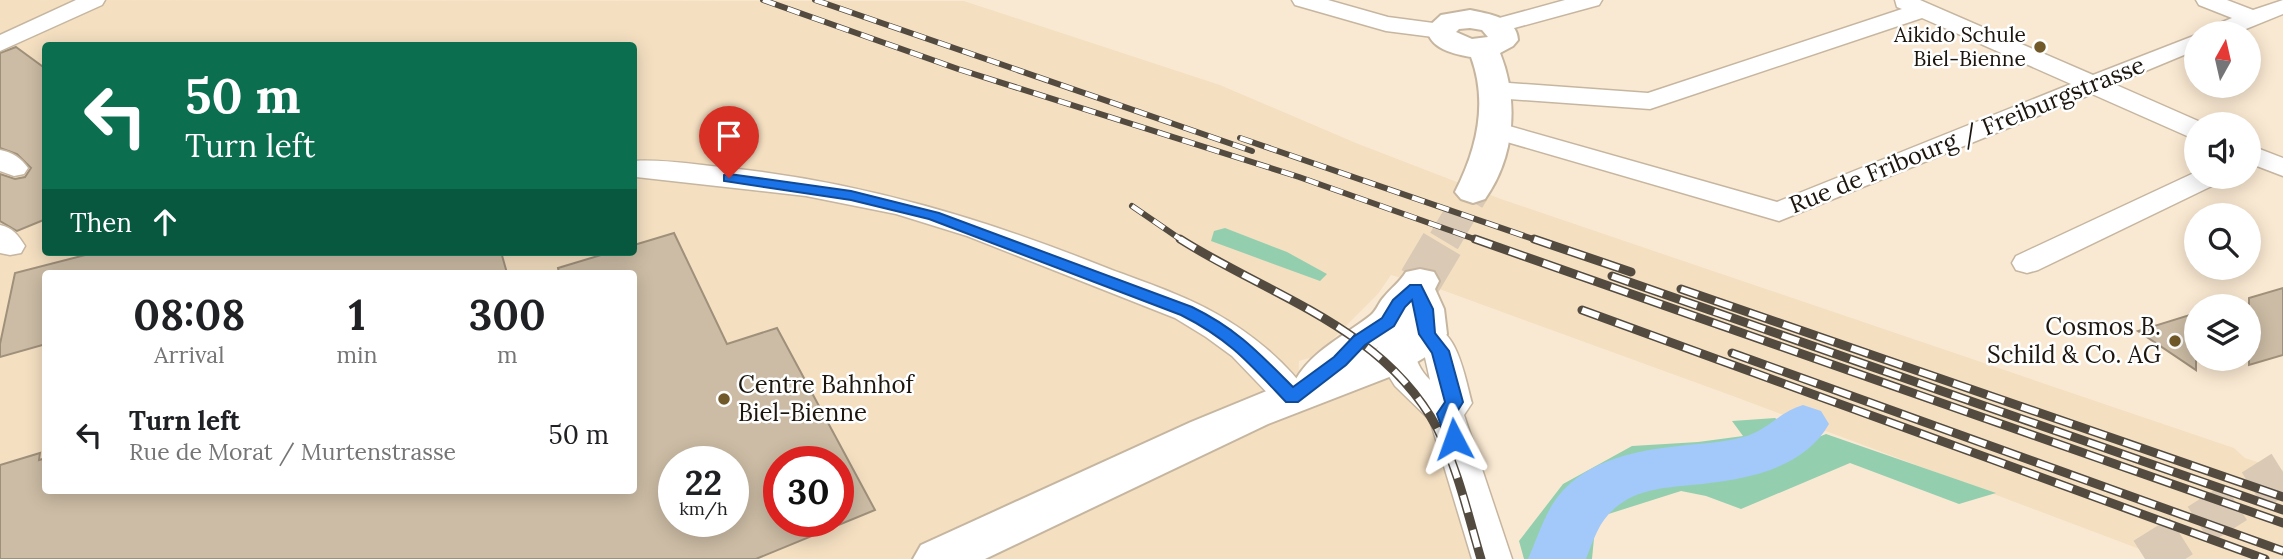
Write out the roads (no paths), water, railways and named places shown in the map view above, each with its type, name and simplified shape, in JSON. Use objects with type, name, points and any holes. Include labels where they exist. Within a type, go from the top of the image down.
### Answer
[{"type":"main road","points":[[1441,31],[1445,38],[1455,44],[1483,23],[1494,90],[1495,130],[1485,169],[1473,191]]},
{"type":"main road","points":[[938,559],[1295,396],[1387,364],[1424,309],[1418,285]]},
{"type":"street","points":[[0,44],[94,0]]},
{"type":"street","points":[[1303,0],[1386,24],[1441,31]]},
{"type":"street","points":[[1483,23],[1591,0]]},
{"type":"street","points":[[2207,0],[2253,18]]},
{"type":"street","points":[[1494,90],[1650,101],[1911,5],[2184,125]]},
{"type":"street","points":[[2246,21],[2283,6]]},
{"type":"street","name":"Rue de Fribourg / Freiburgstrasse","points":[[1495,130],[1779,212],[2184,46]]},
{"type":"street","points":[[2261,160],[2283,168]]},
{"type":"street","points":[[637,170],[710,175],[824,191],[894,205],[963,226],[1186,311],[1219,327],[1241,344],[1295,396]]},
{"type":"street","points":[[2027,263],[2184,188]]},
{"type":"street","points":[[1404,338],[1407,378],[1446,414],[1492,559]]},
{"type":"waterway","points":[[1557,559],[1573,519],[1594,493],[1620,478],[1649,470],[1746,457],[1779,445],[1803,424]]},
{"type":"tunnel","points":[[1444,241],[1473,192]]},
{"type":"tunnel","points":[[1420,281],[1445,239]]},
{"type":"tunnel","points":[[2145,559],[2283,472]]},
{"type":"railway","points":[[763,0],[958,69],[1299,177],[1480,241]]},
{"type":"railway","points":[[815,0],[1252,151]]},
{"type":"railway","points":[[1240,138],[1539,241]]},
{"type":"railway","points":[[1132,206],[1181,239]]},
{"type":"railway","points":[[1181,239],[1322,317],[1387,364],[1414,394],[1437,428],[1457,476],[1481,559]]},
{"type":"railway","points":[[1475,239],[2283,523]]},
{"type":"railway","points":[[1534,239],[1631,272]]},
{"type":"railway","points":[[1612,276],[2283,510]]},
{"type":"railway","points":[[1681,289],[2283,497]]},
{"type":"railway","points":[[1582,310],[2265,559]]},
{"type":"railway","points":[[1732,353],[2283,551]]},
{"type":"place","name":"Aikido Schule Biel-Bienne","points":[[2040,47]]},
{"type":"place","name":"Cosmos B. Schild & Co. AG","points":[[2175,341]]},
{"type":"place","name":"Centre Bahnhof Biel-Bienne","points":[[724,399]]}]
